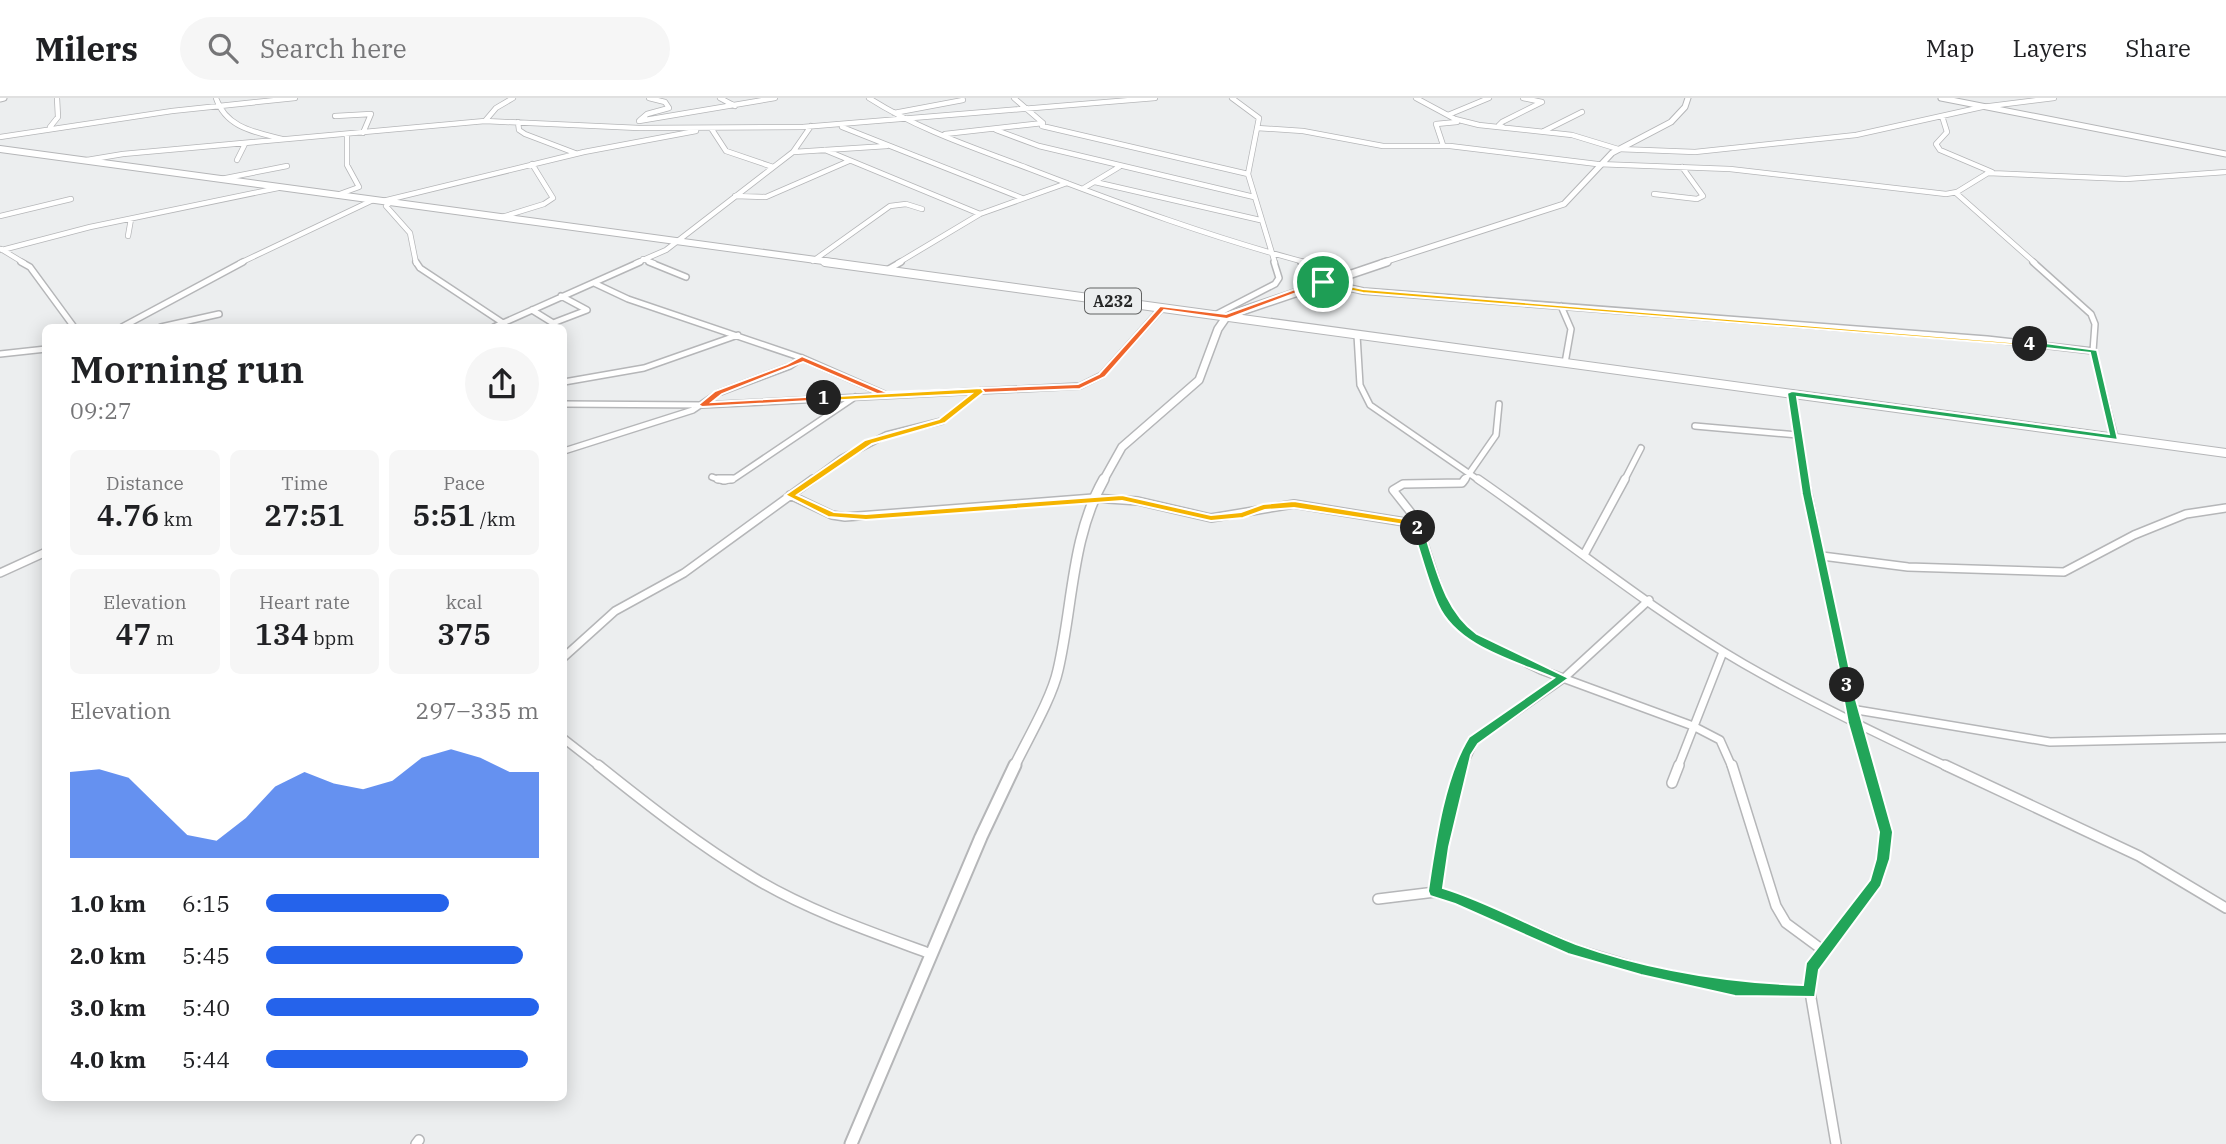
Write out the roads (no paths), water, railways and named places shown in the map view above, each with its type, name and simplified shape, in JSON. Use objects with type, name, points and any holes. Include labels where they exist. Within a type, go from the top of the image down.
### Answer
[{"type":"main road","name":"A232","points":[[0,149],[2226,453]]},
{"type":"street","points":[[49,128],[60,116],[57,98]]},
{"type":"street","points":[[216,98],[217,106],[236,126],[286,141]]},
{"type":"street","points":[[0,137],[49,128],[295,98]]},
{"type":"street","points":[[485,121],[496,108],[513,98]]},
{"type":"street","points":[[639,128],[639,121],[647,114],[669,108],[665,102],[649,98]]},
{"type":"street","points":[[720,98],[735,107]]},
{"type":"street","points":[[639,121],[735,107],[775,98]]},
{"type":"street","points":[[869,98],[905,121],[1067,183],[1211,236],[1347,274]]},
{"type":"street","points":[[1014,98],[1043,123],[1042,126],[1055,131],[1248,174]]},
{"type":"street","points":[[86,160],[485,121],[639,128],[811,126],[905,121],[1155,98]]},
{"type":"street","points":[[1215,315],[1222,308],[1276,285],[1279,278],[1273,254],[1266,243],[1248,174],[1259,118],[1231,98]]},
{"type":"street","points":[[1416,98],[1464,122]]},
{"type":"street","points":[[1448,115],[1489,98]]},
{"type":"street","points":[[1504,128],[1499,125],[1502,122],[1542,102],[1523,98]]},
{"type":"street","points":[[851,1144],[931,954],[1058,673],[1079,547],[1093,498],[1122,447],[1199,380],[1218,329],[1227,316],[1564,204],[1587,180],[1597,164],[1618,149],[1677,117],[1683,112],[1688,98]]},
{"type":"street","points":[[1941,98],[2226,154]]},
{"type":"street","points":[[1992,98],[1996,104]]},
{"type":"street","points":[[1443,145],[1436,124],[1464,122],[1584,138],[1618,149],[1718,150],[1856,135],[1996,104],[2054,98]]},
{"type":"street","points":[[894,113],[963,100]]},
{"type":"street","points":[[1544,131],[1582,112]]},
{"type":"street","points":[[335,116],[371,114],[363,133]]},
{"type":"street","points":[[1942,116],[1947,132],[1936,144],[1940,150],[1995,174]]},
{"type":"street","points":[[518,122],[519,130],[525,134],[577,154]]},
{"type":"street","points":[[941,135],[1043,123]]},
{"type":"street","points":[[838,125],[1022,198]]},
{"type":"street","points":[[391,202],[386,206],[410,233],[416,263],[420,268],[503,323],[594,283],[678,241],[793,152],[811,126]]},
{"type":"street","points":[[382,201],[577,154],[714,128]]},
{"type":"street","points":[[714,128],[716,140],[726,150],[773,167]]},
{"type":"street","points":[[1257,128],[1303,131],[1383,146],[1443,145],[1597,164],[1730,169],[1956,193],[2091,314],[2095,324],[2094,351],[2115,438]]},
{"type":"street","points":[[996,130],[1039,146],[1119,167],[1254,197]]},
{"type":"street","points":[[337,195],[359,187],[347,165],[347,136]]},
{"type":"street","points":[[237,160],[245,144]]},
{"type":"street","points":[[793,152],[890,146]]},
{"type":"street","points":[[825,150],[980,214]]},
{"type":"street","points":[[734,197],[766,197],[849,161]]},
{"type":"street","points":[[502,217],[544,204],[553,198],[532,164]]},
{"type":"street","points":[[221,179],[287,166]]},
{"type":"street","points":[[1084,188],[1119,167]]},
{"type":"street","points":[[1654,194],[1697,198],[1703,196],[1682,167]]},
{"type":"street","points":[[1956,193],[1975,177],[1995,174],[2126,179],[2192,172],[2226,172]]},
{"type":"street","points":[[1095,182],[1260,220]]},
{"type":"street","points":[[887,270],[980,214],[1067,183]]},
{"type":"street","points":[[1,249],[279,187]]},
{"type":"street","points":[[0,216],[71,199]]},
{"type":"street","points":[[128,324],[271,247],[373,200]]},
{"type":"street","points":[[813,261],[890,206],[906,204],[922,209]]},
{"type":"street","points":[[128,236],[131,219]]},
{"type":"street","points":[[1,249],[30,267],[72,324]]},
{"type":"street","points":[[643,260],[686,277]]},
{"type":"street","points":[[1323,282],[1363,291],[1987,339],[2094,351]]},
{"type":"street","points":[[594,283],[628,299],[802,358],[884,394]]},
{"type":"street","points":[[532,310],[553,323],[587,310],[561,296]]},
{"type":"street","points":[[1561,306],[1571,329],[1565,363]]},
{"type":"street","points":[[567,404],[702,405],[884,394],[1080,387],[1092,383],[1162,307]]},
{"type":"street","points":[[174,324],[219,314]]},
{"type":"street","points":[[567,381],[583,376],[616,374],[646,368],[738,335]]},
{"type":"street","points":[[1357,335],[1360,385],[1370,405],[1723,652],[1854,723],[2105,839],[2226,908]]},
{"type":"street","points":[[0,354],[42,349]]},
{"type":"street","points":[[567,450],[702,405],[718,393],[790,366],[802,358]]},
{"type":"street","points":[[567,654],[615,611],[634,598],[684,573],[868,442],[942,421],[981,391]]},
{"type":"street","points":[[1792,393],[1807,494],[1822,556],[1854,723],[1886,832],[1883,859],[1876,882],[1811,968],[1810,992],[1836,1144]]},
{"type":"street","points":[[712,477],[724,481],[734,478],[856,397]]},
{"type":"street","points":[[1499,404],[1496,435],[1462,483],[1403,484],[1395,486],[1393,490],[1417,524],[1444,606],[1460,627],[1473,637],[1563,678],[1693,726],[1720,740],[1728,753],[1776,905],[1786,923],[1824,951]]},
{"type":"street","points":[[1695,426],[1798,435]]},
{"type":"street","points":[[1584,553],[1641,448]]},
{"type":"street","points":[[790,495],[832,515],[845,517],[1093,498],[1138,501],[1211,518],[1243,515],[1263,507],[1294,505],[1417,524]]},
{"type":"street","points":[[1822,556],[1908,567],[2064,572],[2134,535],[2176,518],[2226,508]]},
{"type":"street","points":[[0,573],[42,554]]},
{"type":"street","points":[[1435,891],[1442,847],[1465,754],[1474,740],[1563,678],[1649,600]]},
{"type":"street","points":[[1672,783],[1723,652]]},
{"type":"street","points":[[1852,709],[2050,742],[2226,738]]},
{"type":"street","points":[[567,741],[681,831],[755,878],[837,920],[931,954]]},
{"type":"street","points":[[1377,899],[1435,891],[1574,949],[1641,969],[1735,989],[1810,992]]}]
